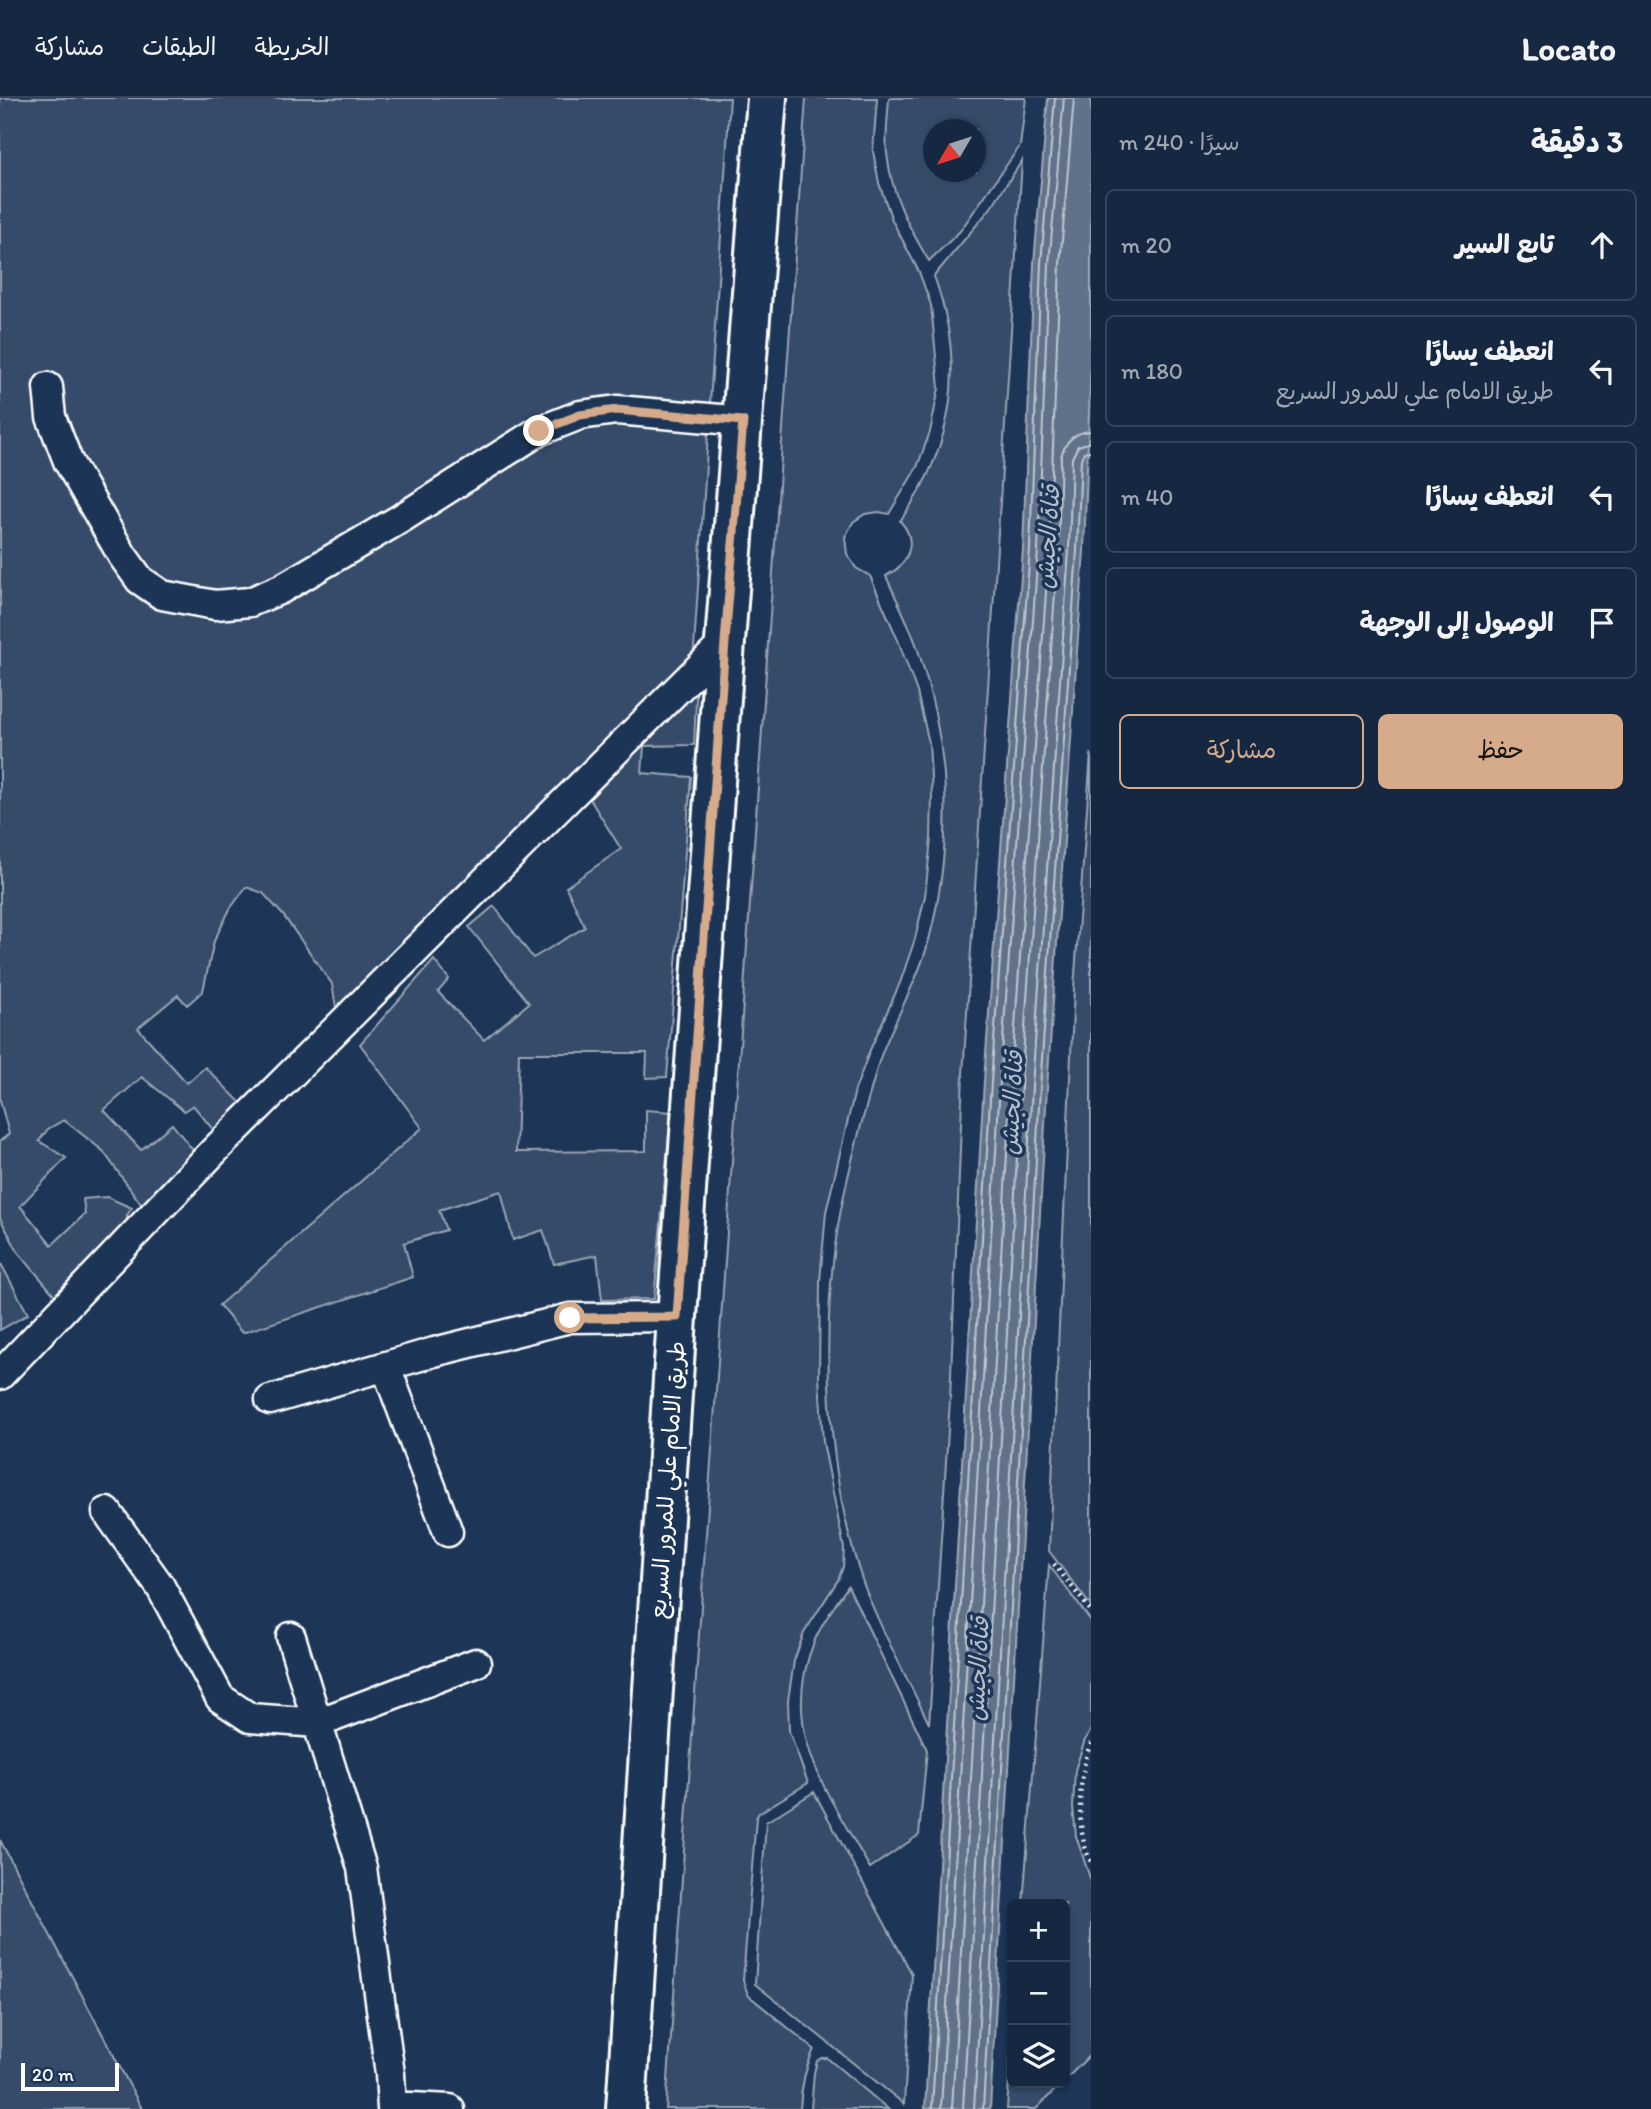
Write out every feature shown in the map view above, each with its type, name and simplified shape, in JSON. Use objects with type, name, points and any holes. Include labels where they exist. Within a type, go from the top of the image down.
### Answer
[{"type":"main road","name":"طريق الامام علي للمرور السريع","points":[[626,2109],[677,1317],[767,98]]},
{"type":"street","points":[[48,387],[51,417],[68,461],[122,555],[140,580],[162,595],[215,605],[250,602],[281,589],[400,519],[539,431],[580,415],[617,410],[743,421]]},
{"type":"street","points":[[0,1375],[215,1149],[725,642]]},
{"type":"street","points":[[270,1401],[434,1352],[570,1318],[677,1317]]},
{"type":"street","points":[[386,1367],[448,1532]]},
{"type":"street","points":[[107,1512],[160,1586],[220,1698],[250,1718],[317,1723],[476,1663]]},
{"type":"street","points":[[291,1637],[362,1868],[390,2074],[392,2107],[450,2109]]},
{"type":"path","points":[[1054,1564],[1091,1611]]},
{"type":"path","points":[[1091,1743],[1083,1760],[1081,1794],[1081,1824],[1091,1862]]},
{"type":"shaded area","points":[[0,98],[730,98],[693,663],[433,912],[349,1008],[336,1007],[332,984],[283,915],[263,893],[246,887],[230,909],[214,941],[203,991],[187,1005],[178,995],[138,1028],[187,1083],[205,1067],[241,1103],[215,1132],[193,1105],[184,1111],[142,1077],[104,1110],[141,1150],[172,1124],[192,1149],[207,1156],[146,1211],[103,1151],[64,1120],[48,1129],[39,1141],[66,1158],[20,1206],[52,1245],[85,1214],[83,1199],[107,1197],[132,1208],[127,1215],[127,1236],[57,1298],[18,1252],[0,1218],[0,1141],[9,1134],[0,1100]]},
{"type":"shaded area","points":[[806,98],[877,98],[873,151],[879,183],[892,220],[919,272],[931,305],[939,388],[930,432],[917,467],[889,514],[865,514],[853,522],[845,537],[847,554],[856,568],[870,576],[917,692],[929,743],[931,839],[925,896],[915,939],[900,983],[855,1090],[826,1212],[820,1281],[819,1377],[823,1442],[844,1548],[843,1567],[838,1580],[804,1633],[794,1661],[788,1700],[789,1731],[808,1783],[759,1813],[756,1818],[743,1980],[748,1995],[814,2049],[804,2078],[800,2109],[666,2109]]},
{"type":"shaded area","points":[[889,98],[1026,98],[1020,146],[960,231],[929,261],[897,197],[889,169],[886,133]]},
{"type":"shaded area","points":[[1022,161],[963,1074],[950,1400],[929,1724],[872,1605],[852,1545],[834,1450],[828,1351],[830,1302],[841,1209],[858,1136],[882,1053],[926,951],[943,864],[945,794],[937,724],[916,643],[886,576],[900,566],[908,552],[909,536],[900,521],[919,492],[933,463],[950,403],[950,341],[934,276],[990,209]]},
{"type":"shaded area","points":[[697,677],[694,745],[644,746],[642,773],[691,777],[667,1077],[646,1078],[647,1053],[519,1053],[516,1152],[646,1151],[646,1110],[671,1112],[654,1299],[602,1300],[597,1255],[554,1264],[543,1230],[513,1240],[501,1191],[439,1210],[446,1230],[404,1243],[413,1277],[242,1333],[219,1305],[422,1128],[360,1044],[434,960],[449,979],[438,992],[484,1040],[529,1003],[469,927],[494,906],[533,958],[585,927],[566,887],[621,849],[586,793]]},
{"type":"shaded area","points":[[1091,753],[1091,1606],[1049,1551],[1074,988]]},
{"type":"shaded area","points":[[0,1262],[28,1314],[0,1330]]},
{"type":"shaded area","points":[[1049,1565],[1091,1621],[1091,1730],[1075,1770],[1073,1807],[1076,1836],[1091,1881],[1091,2054],[1070,2075],[1070,1899],[1023,1899]]},
{"type":"shaded area","points":[[848,1586],[927,1750],[919,1835],[870,1868],[824,1787],[805,1733],[802,1704],[804,1674],[814,1642]]},
{"type":"shaded area","points":[[814,1792],[912,1974],[904,2104],[755,1984],[766,1822]]},
{"type":"shaded area","points":[[0,1840],[142,2109],[0,2109]]},
{"type":"shaded area","points":[[827,2058],[888,2109],[811,2109],[814,2073],[817,2061]]},
{"type":"shaded area","points":[[1008,2088],[1057,2088],[1036,2109],[1007,2109]]},
{"type":"water","name":"قناة الجيش","points":[[1048,98],[1091,98],[1091,359],[1084,550],[1047,1088],[990,2109],[925,2109],[984,1081],[1023,549],[1034,263]]},
{"type":"route","points":[[539,431],[580,415],[617,410],[743,421],[677,1317],[570,1318]]}]
